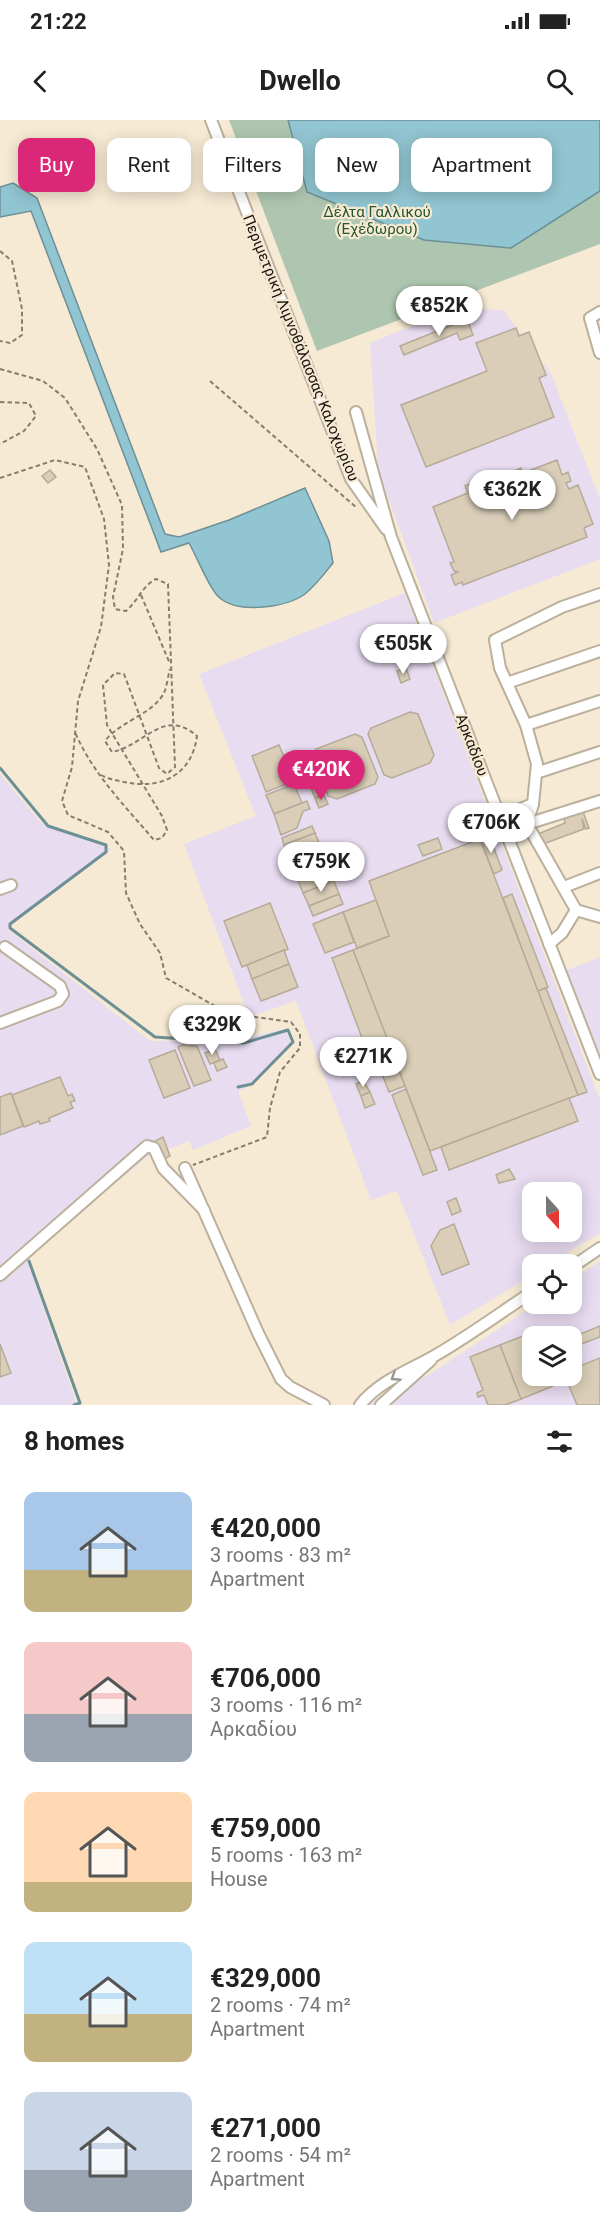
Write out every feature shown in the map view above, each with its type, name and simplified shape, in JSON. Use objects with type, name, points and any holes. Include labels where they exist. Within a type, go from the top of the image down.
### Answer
[{"type":"street","name":"Περιμετρική Λιμνοθάλασσας Καλοχωρίου","points":[[211,120],[351,478],[391,537]]},
{"type":"street","points":[[600,312],[590,318],[600,353]]},
{"type":"street","name":"Αρκαδίου","points":[[356,412],[391,537],[600,1074]]},
{"type":"street","points":[[600,594],[562,607],[495,640],[500,668],[526,725],[537,764],[533,804],[527,824],[576,910],[600,917]]},
{"type":"street","points":[[507,683],[600,651]]},
{"type":"street","points":[[526,725],[600,701]]},
{"type":"street","points":[[536,773],[600,752]]},
{"type":"street","points":[[527,824],[600,801]]},
{"type":"street","points":[[500,817],[533,804]]},
{"type":"street","points":[[564,887],[600,873]]},
{"type":"street","points":[[0,889],[11,885]]},
{"type":"street","points":[[549,944],[562,933],[576,910]]},
{"type":"street","points":[[0,1023],[58,1001],[63,994],[60,986],[5,947]]},
{"type":"street","points":[[0,1275],[147,1146],[154,1148],[164,1168],[204,1210]]},
{"type":"street","points":[[185,1168],[281,1379],[308,1400],[324,1405]]},
{"type":"street","points":[[582,1260],[600,1248]]},
{"type":"street","points":[[358,1405],[368,1395],[407,1369],[435,1356],[522,1299]]},
{"type":"street","points":[[381,1405],[415,1377],[435,1356]]},
{"type":"path","points":[[0,251],[12,261],[22,309],[22,335],[10,343],[0,341]]},
{"type":"path","points":[[0,369],[43,381],[65,398],[97,448],[122,505],[123,549],[113,597],[115,609],[126,611],[141,595],[146,584],[156,579],[168,584],[175,767],[167,774],[159,768],[124,674],[115,673],[103,685],[107,725],[144,786],[167,830],[162,838],[154,840],[97,771],[83,751],[75,732]]},
{"type":"path","points":[[210,381],[364,513]]},
{"type":"path","points":[[0,402],[29,403],[36,416],[24,430],[0,444]]},
{"type":"path","points":[[0,478],[55,460],[85,466],[104,519],[109,565],[101,627],[78,701],[72,768],[62,801],[68,815],[108,832],[124,851],[126,893],[140,924],[160,952],[166,978],[227,1013],[291,1022],[300,1034],[300,1047],[280,1072],[270,1108],[267,1137],[185,1168]]},
{"type":"path","points":[[97,771],[105,777],[144,786],[174,776],[195,753],[197,736],[185,725],[172,723],[122,750],[112,752],[105,741],[111,732],[164,694],[171,665],[141,595]]},
{"type":"shaded area","points":[[454,309],[503,310],[551,374],[600,499],[600,559],[434,623],[388,497],[379,480],[370,343]]},
{"type":"shaded area","points":[[405,593],[600,1100],[600,1233],[565,1254],[522,1254],[522,1281],[450,1325],[397,1191],[371,1200],[296,1001],[249,1017],[184,844],[256,816],[199,674]]},
{"type":"shaded area","points":[[0,774],[41,823],[111,849],[7,929],[150,1041],[238,1040],[285,1029],[292,1045],[246,1088],[238,1091],[251,1126],[193,1150],[189,1141],[147,1157],[26,1257],[77,1405],[0,1405]]},
{"type":"shaded area","points":[[600,957],[600,1058],[567,970]]},
{"type":"shaded area","points":[[600,1261],[600,1405],[361,1405],[427,1376],[522,1313],[582,1314],[582,1273]]},
{"type":"green space","name":"Δέλτα Γαλλικού (Εχέδωρου)","points":[[229,120],[600,120],[600,244],[317,351],[256,192],[303,192],[303,138],[236,138]]},
{"type":"water","points":[[288,120],[600,120],[600,191],[511,248],[424,240],[307,192],[303,177],[303,138],[293,138]]},
{"type":"water","points":[[13,183],[18,186],[18,192],[27,192],[37,198],[165,534],[179,537],[229,520],[305,488],[329,541],[333,563],[305,594],[297,599],[263,607],[229,604],[212,589],[189,543],[161,552],[31,211],[0,217],[0,187]]},
{"type":"building","points":[[467,319],[473,335],[460,340],[457,333],[404,355],[400,346]]},
{"type":"building","points":[[516,328],[519,336],[529,332],[546,375],[539,378],[554,417],[426,467],[401,405],[487,371],[476,343]]},
{"type":"building","points":[[557,460],[562,475],[568,472],[571,481],[566,483],[569,489],[578,485],[593,524],[584,528],[587,537],[463,585],[462,582],[455,585],[451,575],[458,572],[454,571],[450,563],[454,562],[433,507],[468,493],[465,486],[485,478],[488,486],[512,477],[511,472],[521,468],[523,473]]},
{"type":"building","points":[[50,470],[56,477],[48,483],[42,476]]},
{"type":"building","points":[[406,668],[410,679],[401,683],[397,671]]},
{"type":"building","points":[[410,712],[418,714],[434,755],[430,763],[392,778],[384,775],[368,734],[371,728]]},
{"type":"building","points":[[355,734],[362,737],[378,777],[375,784],[337,799],[328,796],[313,757],[316,749]]},
{"type":"building","points":[[279,745],[294,781],[266,792],[252,756]]},
{"type":"building","points":[[310,760],[324,795],[315,798],[302,764]]},
{"type":"building","points":[[294,784],[302,803],[274,814],[266,795]]},
{"type":"building","points":[[324,795],[328,804],[319,808],[315,798]]},
{"type":"building","points":[[307,801],[310,809],[303,811],[297,828],[281,835],[274,814]]},
{"type":"building","points":[[582,809],[589,828],[586,829],[582,819],[584,829],[543,844],[538,834],[565,823],[564,819]]},
{"type":"building","points":[[312,826],[315,833],[284,845],[282,838]]},
{"type":"building","points":[[315,833],[320,845],[289,857],[284,845]]},
{"type":"building","points":[[489,835],[502,870],[494,874],[480,839]]},
{"type":"building","points":[[438,838],[442,849],[423,856],[418,845]]},
{"type":"building","points":[[480,839],[578,1095],[430,1151],[353,950],[389,936],[369,881]]},
{"type":"building","points":[[320,845],[334,881],[303,893],[289,857]]},
{"type":"building","points":[[334,881],[339,894],[309,906],[303,893]]},
{"type":"building","points":[[339,894],[343,904],[313,916],[309,906]]},
{"type":"building","points":[[512,894],[548,987],[538,991],[503,898]]},
{"type":"building","points":[[376,900],[389,936],[357,948],[343,912]]},
{"type":"building","points":[[270,903],[288,949],[242,967],[224,921]]},
{"type":"building","points":[[343,912],[354,942],[325,953],[313,924]]},
{"type":"building","points":[[284,950],[289,964],[252,979],[247,965]]},
{"type":"building","points":[[353,950],[393,1054],[371,1062],[332,958]]},
{"type":"building","points":[[289,964],[298,987],[261,1001],[252,979]]},
{"type":"building","points":[[546,988],[587,1092],[578,1095],[538,991]]},
{"type":"building","points":[[197,1046],[211,1080],[194,1086],[178,1047]]},
{"type":"building","points":[[215,1049],[220,1060],[210,1064],[205,1053]]},
{"type":"building","points":[[175,1050],[190,1088],[164,1098],[149,1060]]},
{"type":"building","points":[[338,1050],[344,1053],[347,1059],[344,1065],[338,1068],[332,1065],[329,1059],[332,1053]]},
{"type":"building","points":[[394,1058],[405,1086],[389,1092],[378,1064]]},
{"type":"building","points":[[223,1059],[227,1067],[217,1071],[214,1063]]},
{"type":"building","points":[[60,1077],[68,1096],[72,1094],[75,1101],[70,1102],[73,1108],[49,1118],[50,1121],[40,1124],[39,1121],[24,1127],[12,1095]]},
{"type":"building","points":[[363,1081],[370,1092],[361,1096],[356,1084]]},
{"type":"building","points":[[406,1089],[437,1170],[423,1175],[392,1095]]},
{"type":"building","points":[[370,1092],[375,1104],[365,1108],[361,1096]]},
{"type":"building","points":[[11,1093],[23,1126],[0,1135],[0,1097]]},
{"type":"building","points":[[569,1098],[578,1121],[449,1170],[441,1147]]},
{"type":"building","points":[[163,1137],[170,1156],[164,1159],[155,1141]]},
{"type":"building","points":[[509,1169],[515,1179],[499,1183],[496,1175]]},
{"type":"building","points":[[456,1198],[461,1211],[452,1215],[447,1202]]},
{"type":"building","points":[[454,1224],[469,1264],[442,1275],[431,1246],[440,1230]]},
{"type":"building","points":[[600,1326],[600,1337],[582,1344],[582,1333]]},
{"type":"building","points":[[522,1336],[522,1386],[553,1386],[521,1399],[500,1345]]},
{"type":"building","points":[[0,1344],[11,1373],[0,1377]]},
{"type":"building","points":[[500,1345],[521,1399],[505,1405],[488,1405],[484,1395],[478,1397],[477,1393],[483,1390],[470,1357]]},
{"type":"building","points":[[600,1358],[600,1405],[577,1405],[569,1386],[582,1386],[582,1365]]},
{"type":"waterway","points":[[0,768],[48,826],[106,845],[106,852],[10,924],[10,928],[155,1037],[244,1043],[288,1030],[293,1042],[252,1084],[238,1087]]},
{"type":"waterway","points":[[29,1261],[80,1403],[74,1405]]}]
